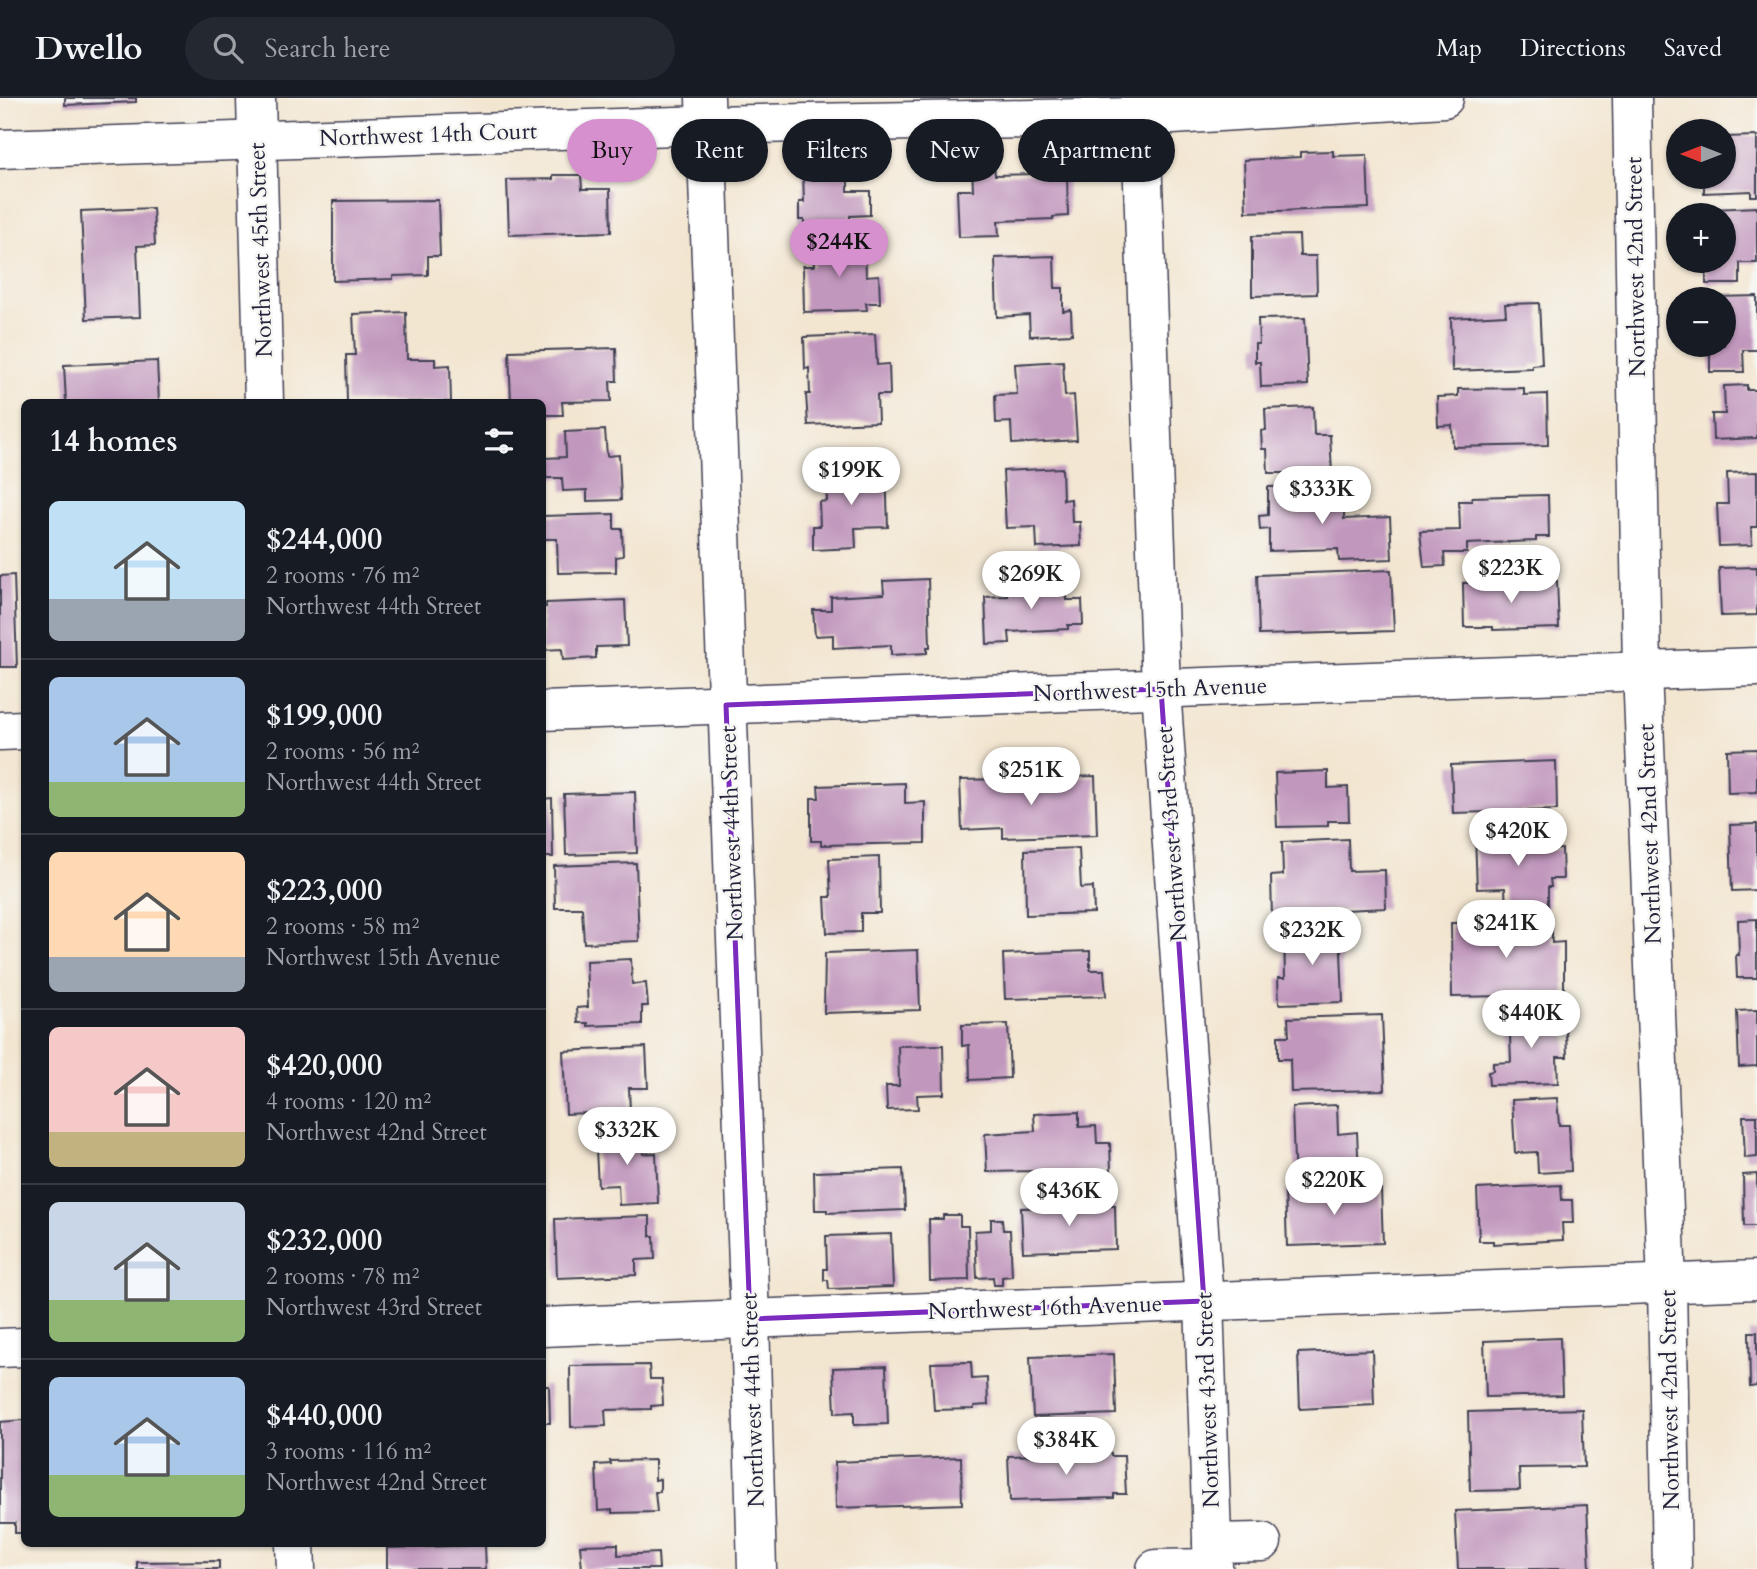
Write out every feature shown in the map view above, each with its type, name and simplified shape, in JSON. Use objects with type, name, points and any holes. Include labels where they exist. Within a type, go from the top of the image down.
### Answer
[{"type":"street","name":"Northwest 45th Street","points":[[256,98],[264,399]]},
{"type":"street","name":"Northwest 14th Court","points":[[0,149],[257,140],[705,111],[1140,108],[1444,98]]},
{"type":"street","name":"Northwest 42nd Street","points":[[1632,98],[1642,671],[1667,1284],[1672,1569]]},
{"type":"street","name":"Northwest 43rd Street","points":[[1140,108],[1161,689],[1204,1301],[1212,1560]]},
{"type":"street","name":"Northwest 44th Street","points":[[705,111],[757,1569]]},
{"type":"street","name":"Northwest 15th Avenue","points":[[546,711],[1757,667]]},
{"type":"street","points":[[0,730],[21,730]]},
{"type":"street","name":"Northwest 16th Avenue","points":[[546,1327],[1757,1280]]},
{"type":"street","points":[[0,1348],[21,1347]]},
{"type":"street","points":[[1156,1569],[1212,1560],[1262,1542]]},
{"type":"street","points":[[296,1547],[296,1569]]},
{"type":"highlighted area","points":[[1161,689],[1204,1301],[750,1319],[726,705]]},
{"type":"building","points":[[65,98],[136,98],[136,102],[65,105]]},
{"type":"building","points":[[1757,136],[1757,196],[1751,196],[1751,191],[1704,193],[1704,189],[1736,189],[1736,137]]},
{"type":"building","points":[[1333,151],[1333,156],[1367,155],[1369,208],[1246,212],[1244,160],[1300,157],[1300,152]]},
{"type":"building","points":[[1018,174],[1018,182],[1067,182],[1068,216],[998,221],[999,236],[959,237],[957,190],[973,190],[973,182],[1004,182],[1004,175]]},
{"type":"building","points":[[553,175],[567,175],[567,182],[582,182],[582,189],[610,189],[611,232],[509,235],[507,180],[553,179]]},
{"type":"building","points":[[803,182],[848,182],[848,191],[870,191],[870,215],[850,216],[850,225],[804,226],[804,220],[799,220],[799,202],[804,202]]},
{"type":"building","points":[[438,200],[440,256],[428,256],[428,275],[333,281],[333,201]]},
{"type":"building","points":[[1757,207],[1757,263],[1740,263],[1740,284],[1706,284],[1706,273],[1736,273],[1736,208]]},
{"type":"building","points":[[153,208],[155,245],[137,246],[140,317],[86,319],[81,211]]},
{"type":"building","points":[[1299,235],[1300,256],[1316,256],[1317,294],[1252,296],[1252,236]]},
{"type":"building","points":[[865,242],[866,276],[879,275],[880,303],[866,303],[867,310],[804,312],[803,266],[814,266],[813,244]]},
{"type":"building","points":[[1054,256],[1055,288],[1063,288],[1063,311],[1071,310],[1072,334],[1030,336],[1029,315],[997,317],[995,258]]},
{"type":"building","points":[[1757,296],[1757,350],[1743,350],[1744,372],[1710,372],[1710,357],[1736,357],[1736,297]]},
{"type":"building","points":[[1539,303],[1542,364],[1532,365],[1532,368],[1452,371],[1451,318],[1506,315],[1505,304]]},
{"type":"building","points":[[406,312],[407,359],[435,359],[435,366],[450,365],[451,399],[347,399],[346,355],[355,355],[353,314]]},
{"type":"building","points":[[1305,318],[1308,385],[1261,387],[1260,362],[1255,362],[1255,344],[1259,344],[1258,319]]},
{"type":"building","points":[[875,334],[877,365],[889,364],[890,395],[877,395],[878,422],[808,425],[806,394],[810,394],[809,368],[805,369],[804,337]]},
{"type":"building","points":[[616,348],[617,381],[610,381],[611,401],[562,402],[563,415],[546,415],[546,399],[511,399],[509,351]]},
{"type":"building","points":[[157,361],[159,399],[66,399],[64,365]]},
{"type":"building","points":[[1063,361],[1065,396],[1074,395],[1077,440],[1012,444],[1011,422],[996,423],[995,395],[1017,394],[1015,364]]},
{"type":"building","points":[[1747,385],[1747,390],[1757,390],[1757,438],[1713,440],[1712,414],[1725,414],[1724,386]]},
{"type":"building","points":[[1524,388],[1524,395],[1547,394],[1548,445],[1453,447],[1452,425],[1438,426],[1437,397],[1458,396],[1458,389]]},
{"type":"building","points":[[1313,407],[1314,435],[1330,435],[1332,473],[1268,473],[1267,449],[1262,449],[1261,431],[1266,430],[1265,409]]},
{"type":"building","points":[[605,430],[607,456],[619,455],[621,500],[587,501],[587,490],[563,491],[562,478],[546,478],[546,458],[566,457],[565,432]]},
{"type":"building","points":[[886,468],[888,527],[855,528],[856,548],[813,550],[813,526],[820,526],[819,502],[827,501],[826,471]]},
{"type":"building","points":[[1062,468],[1063,500],[1071,499],[1072,522],[1080,522],[1081,546],[1037,548],[1036,527],[1006,528],[1003,471]]},
{"type":"building","points":[[1757,472],[1757,527],[1751,527],[1752,545],[1719,546],[1717,504],[1728,504],[1727,473]]},
{"type":"building","points":[[1328,486],[1328,508],[1344,508],[1344,519],[1390,517],[1392,559],[1339,561],[1338,549],[1269,551],[1269,529],[1260,530],[1259,516],[1268,515],[1268,487]]},
{"type":"building","points":[[1548,495],[1549,537],[1536,537],[1536,541],[1467,544],[1467,553],[1444,553],[1445,566],[1424,567],[1420,531],[1460,530],[1459,501],[1472,501],[1472,497]]},
{"type":"building","points":[[614,514],[614,529],[622,529],[623,556],[616,557],[616,572],[558,573],[557,539],[546,539],[546,516]]},
{"type":"building","points":[[1757,567],[1757,615],[1721,616],[1719,568]]},
{"type":"building","points":[[1391,570],[1394,631],[1259,635],[1257,575]]},
{"type":"building","points":[[14,575],[17,667],[0,667],[0,576]]},
{"type":"building","points":[[928,579],[930,647],[927,647],[927,653],[891,655],[891,645],[833,648],[833,635],[815,636],[813,610],[831,610],[831,597],[884,594],[883,581]]},
{"type":"building","points":[[1557,581],[1559,628],[1493,630],[1493,627],[1464,627],[1463,583]]},
{"type":"building","points":[[1067,582],[1067,600],[1082,600],[1083,625],[1068,625],[1068,629],[1009,632],[1010,643],[987,644],[985,597],[1007,596],[1007,585]]},
{"type":"building","points":[[625,600],[627,646],[596,647],[596,658],[563,660],[562,649],[546,650],[546,603]]},
{"type":"building","points":[[1757,749],[1757,792],[1728,793],[1727,750]]},
{"type":"building","points":[[1556,761],[1557,810],[1453,813],[1451,765]]},
{"type":"building","points":[[1328,771],[1328,788],[1348,787],[1349,821],[1328,821],[1328,826],[1277,827],[1275,773]]},
{"type":"building","points":[[1095,776],[1097,835],[1003,838],[1003,828],[962,830],[960,780],[1004,779],[1005,782],[1019,782],[1019,779]]},
{"type":"building","points":[[905,783],[905,803],[925,802],[925,843],[821,845],[821,841],[811,841],[811,798],[819,798],[818,786]]},
{"type":"building","points":[[635,792],[637,853],[566,855],[564,794]]},
{"type":"building","points":[[552,798],[553,857],[546,857],[546,799]]},
{"type":"building","points":[[1757,824],[1757,890],[1732,891],[1730,825]]},
{"type":"building","points":[[1548,833],[1549,850],[1562,849],[1563,879],[1550,879],[1548,908],[1506,910],[1505,888],[1477,889],[1475,836]]},
{"type":"building","points":[[1348,839],[1349,871],[1385,870],[1386,908],[1272,917],[1271,876],[1283,875],[1282,842]]},
{"type":"building","points":[[1079,848],[1081,888],[1093,887],[1094,913],[1026,915],[1025,850]]},
{"type":"building","points":[[879,857],[880,913],[861,913],[861,932],[827,933],[825,897],[831,897],[829,859]]},
{"type":"building","points":[[636,863],[639,941],[584,943],[582,908],[555,908],[554,866]]},
{"type":"building","points":[[1757,919],[1757,978],[1737,978],[1738,920]]},
{"type":"building","points":[[1552,922],[1552,943],[1564,942],[1564,995],[1452,997],[1451,923]]},
{"type":"building","points":[[1340,927],[1343,1002],[1279,1004],[1278,978],[1285,978],[1284,929]]},
{"type":"building","points":[[918,950],[920,1010],[824,1013],[825,953]]},
{"type":"building","points":[[1090,951],[1090,970],[1104,970],[1106,996],[1005,999],[1003,954]]},
{"type":"building","points":[[631,959],[632,984],[646,983],[648,1006],[642,1006],[642,1024],[588,1026],[588,1023],[578,1023],[577,1008],[588,1007],[586,961]]},
{"type":"building","points":[[1554,1009],[1555,1032],[1566,1031],[1567,1057],[1557,1057],[1558,1083],[1489,1085],[1488,1072],[1493,1071],[1493,1063],[1511,1062],[1509,1010]]},
{"type":"building","points":[[1757,1010],[1757,1066],[1739,1067],[1737,1011]]},
{"type":"building","points":[[1382,1015],[1385,1090],[1291,1092],[1290,1059],[1278,1059],[1278,1036],[1289,1036],[1288,1018]]},
{"type":"building","points":[[1008,1024],[1010,1078],[970,1080],[969,1045],[962,1046],[962,1025]]},
{"type":"building","points":[[943,1045],[944,1094],[917,1095],[918,1109],[887,1110],[886,1086],[899,1086],[898,1046]]},
{"type":"building","points":[[646,1047],[648,1088],[629,1088],[630,1111],[566,1114],[563,1051]]},
{"type":"building","points":[[1557,1098],[1559,1125],[1569,1125],[1571,1171],[1538,1173],[1537,1152],[1515,1153],[1512,1100]]},
{"type":"building","points":[[1337,1105],[1338,1134],[1357,1132],[1359,1176],[1298,1179],[1294,1161],[1292,1107]]},
{"type":"building","points":[[1079,1112],[1079,1127],[1096,1126],[1097,1143],[1110,1143],[1111,1171],[1036,1174],[1036,1171],[987,1172],[985,1134],[1035,1131],[1034,1114]]},
{"type":"building","points":[[1743,1116],[1757,1116],[1757,1157],[1745,1158]]},
{"type":"building","points":[[642,1130],[643,1154],[656,1153],[658,1203],[619,1205],[618,1185],[598,1186],[595,1132]]},
{"type":"building","points":[[903,1169],[905,1210],[827,1213],[827,1210],[815,1210],[814,1172]]},
{"type":"building","points":[[1757,1174],[1757,1226],[1744,1226],[1743,1175]]},
{"type":"building","points":[[1561,1185],[1562,1200],[1572,1200],[1573,1223],[1562,1223],[1563,1240],[1493,1244],[1493,1241],[1479,1241],[1477,1189]]},
{"type":"building","points":[[1381,1189],[1383,1243],[1287,1246],[1285,1191]]},
{"type":"building","points":[[1115,1205],[1116,1249],[1023,1252],[1021,1208]]},
{"type":"building","points":[[943,1215],[960,1215],[960,1226],[968,1226],[969,1280],[930,1281],[929,1219],[943,1219]]},
{"type":"building","points":[[650,1216],[650,1236],[654,1236],[655,1259],[636,1260],[636,1275],[557,1278],[555,1219]]},
{"type":"building","points":[[991,1219],[1002,1219],[1003,1230],[1010,1230],[1012,1276],[1002,1277],[1002,1285],[994,1285],[993,1277],[977,1278],[975,1231],[991,1230]]},
{"type":"building","points":[[891,1234],[893,1287],[829,1289],[828,1280],[824,1280],[824,1269],[827,1269],[826,1236]]},
{"type":"building","points":[[1749,1332],[1757,1332],[1757,1386],[1750,1387]]},
{"type":"building","points":[[1560,1338],[1562,1395],[1486,1397],[1484,1341]]},
{"type":"building","points":[[1372,1350],[1374,1405],[1300,1409],[1298,1353]]},
{"type":"building","points":[[1114,1354],[1116,1414],[1033,1417],[1030,1357]]},
{"type":"building","points":[[971,1362],[972,1379],[987,1378],[988,1405],[974,1406],[974,1409],[934,1410],[931,1363]]},
{"type":"building","points":[[649,1365],[650,1379],[662,1379],[663,1405],[651,1406],[651,1409],[605,1410],[606,1426],[571,1427],[570,1366]]},
{"type":"building","points":[[886,1366],[888,1424],[854,1425],[854,1412],[835,1413],[833,1368]]},
{"type":"building","points":[[546,1386],[549,1386],[550,1423],[546,1423]]},
{"type":"building","points":[[1582,1409],[1584,1467],[1519,1468],[1520,1490],[1470,1491],[1468,1412]]},
{"type":"building","points":[[21,1420],[21,1533],[15,1533],[15,1523],[0,1523],[0,1422]]},
{"type":"building","points":[[1111,1453],[1111,1456],[1124,1456],[1126,1494],[1114,1494],[1114,1498],[1010,1501],[1008,1456]]},
{"type":"building","points":[[961,1457],[962,1504],[836,1508],[835,1462]]},
{"type":"building","points":[[655,1460],[655,1480],[660,1479],[660,1492],[655,1492],[657,1512],[598,1511],[596,1465],[611,1464],[610,1461]]},
{"type":"building","points":[[1587,1505],[1590,1569],[1458,1569],[1455,1511]]},
{"type":"building","points":[[618,1544],[618,1555],[658,1553],[659,1569],[582,1569],[580,1545]]},
{"type":"building","points":[[485,1547],[486,1569],[387,1569],[387,1548]]},
{"type":"building","points":[[219,1561],[219,1569],[137,1569],[137,1562]]}]
